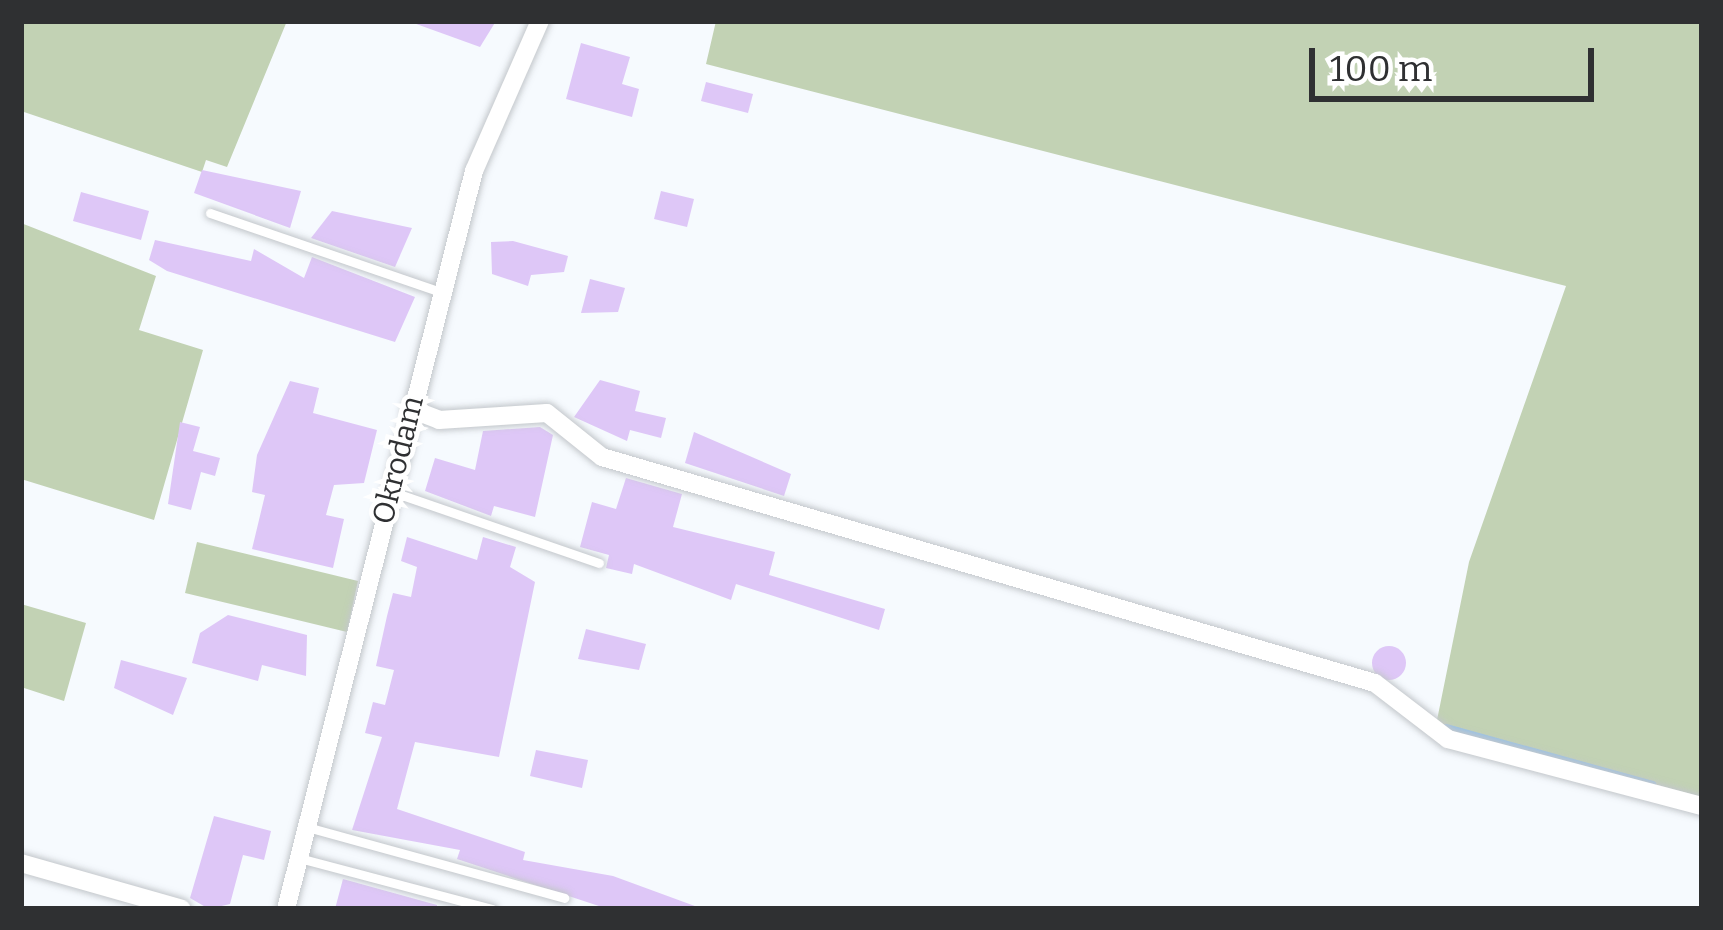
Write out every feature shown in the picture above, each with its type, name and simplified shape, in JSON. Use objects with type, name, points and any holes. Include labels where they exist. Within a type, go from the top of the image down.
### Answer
[{"type":"street","name":"Okrodam","points":[[286,909],[474,171],[540,21]]},
{"type":"street","points":[[411,409],[440,420],[548,412],[602,457],[1375,683],[1448,739],[1702,806]]},
{"type":"street","points":[[21,863],[182,909]]},
{"type":"lane","points":[[210,213],[441,292]]},
{"type":"lane","points":[[390,491],[599,563]]},
{"type":"lane","points":[[307,827],[565,898]]},
{"type":"lane","points":[[299,858],[492,909]]},
{"type":"green space","points":[[21,21],[287,21],[227,167],[206,160],[202,172],[21,111]]},
{"type":"green space","points":[[716,21],[1702,21],[1702,797],[1436,725],[1469,562],[1566,286],[706,64]]},
{"type":"green space","points":[[21,223],[156,276],[139,330],[203,350],[154,520],[21,479]]},
{"type":"green space","points":[[197,542],[358,581],[347,632],[185,593]]},
{"type":"green space","points":[[21,604],[86,623],[64,701],[21,687]]},
{"type":"building","points":[[408,21],[496,21],[480,47]]},
{"type":"building","points":[[581,43],[630,57],[622,84],[639,89],[632,117],[566,99]]},
{"type":"building","points":[[706,82],[753,94],[748,113],[701,101]]},
{"type":"building","points":[[202,170],[301,191],[290,228],[194,193]]},
{"type":"building","points":[[661,191],[694,199],[687,227],[654,219]]},
{"type":"building","points":[[81,192],[149,211],[141,240],[73,221]]},
{"type":"building","points":[[332,211],[412,228],[395,267],[311,238]]},
{"type":"building","points":[[155,240],[251,261],[254,249],[304,278],[312,257],[415,297],[395,342],[167,271],[149,260]]},
{"type":"building","points":[[513,241],[568,256],[564,272],[531,275],[528,286],[492,274],[491,242]]},
{"type":"building","points":[[590,279],[625,288],[618,312],[581,313]]},
{"type":"building","points":[[600,380],[640,391],[635,411],[666,418],[661,438],[630,430],[627,441],[574,417]]},
{"type":"building","points":[[290,381],[319,388],[313,413],[377,430],[364,483],[334,485],[326,515],[344,519],[333,568],[252,549],[265,495],[252,492],[257,455]]},
{"type":"building","points":[[180,422],[200,427],[193,451],[220,458],[215,476],[201,472],[191,510],[168,504]]},
{"type":"building","points":[[540,427],[553,435],[535,517],[494,506],[491,516],[425,491],[435,458],[475,470],[483,431]]},
{"type":"building","points":[[694,432],[791,474],[784,496],[685,463]]},
{"type":"building","points":[[626,478],[682,494],[673,527],[775,552],[769,575],[885,609],[879,630],[736,584],[731,600],[634,564],[632,574],[606,568],[609,555],[580,547],[592,502],[616,509]]},
{"type":"building","points":[[407,537],[477,560],[483,537],[516,547],[510,567],[535,582],[499,757],[415,742],[397,809],[525,852],[523,860],[613,876],[703,909],[608,909],[457,859],[460,850],[352,830],[382,737],[365,733],[373,702],[385,705],[394,670],[376,666],[387,616],[393,593],[411,597],[417,567],[401,561]]},
{"type":"building","points":[[228,615],[307,635],[306,676],[262,665],[258,681],[192,663],[200,633]]},
{"type":"building","points":[[586,629],[646,644],[639,670],[578,659]]},
{"type":"building","points":[[1389,646],[1401,651],[1406,663],[1401,675],[1389,680],[1377,675],[1372,663],[1377,651]]},
{"type":"building","points":[[121,660],[187,678],[173,715],[114,688]]},
{"type":"building","points":[[536,750],[588,760],[582,788],[530,776]]},
{"type":"building","points":[[214,816],[271,831],[264,860],[243,855],[230,904],[209,909],[190,898]]},
{"type":"building","points":[[343,879],[437,905],[437,909],[335,909]]},
{"type":"waterway","points":[[1446,727],[1653,784]]}]
